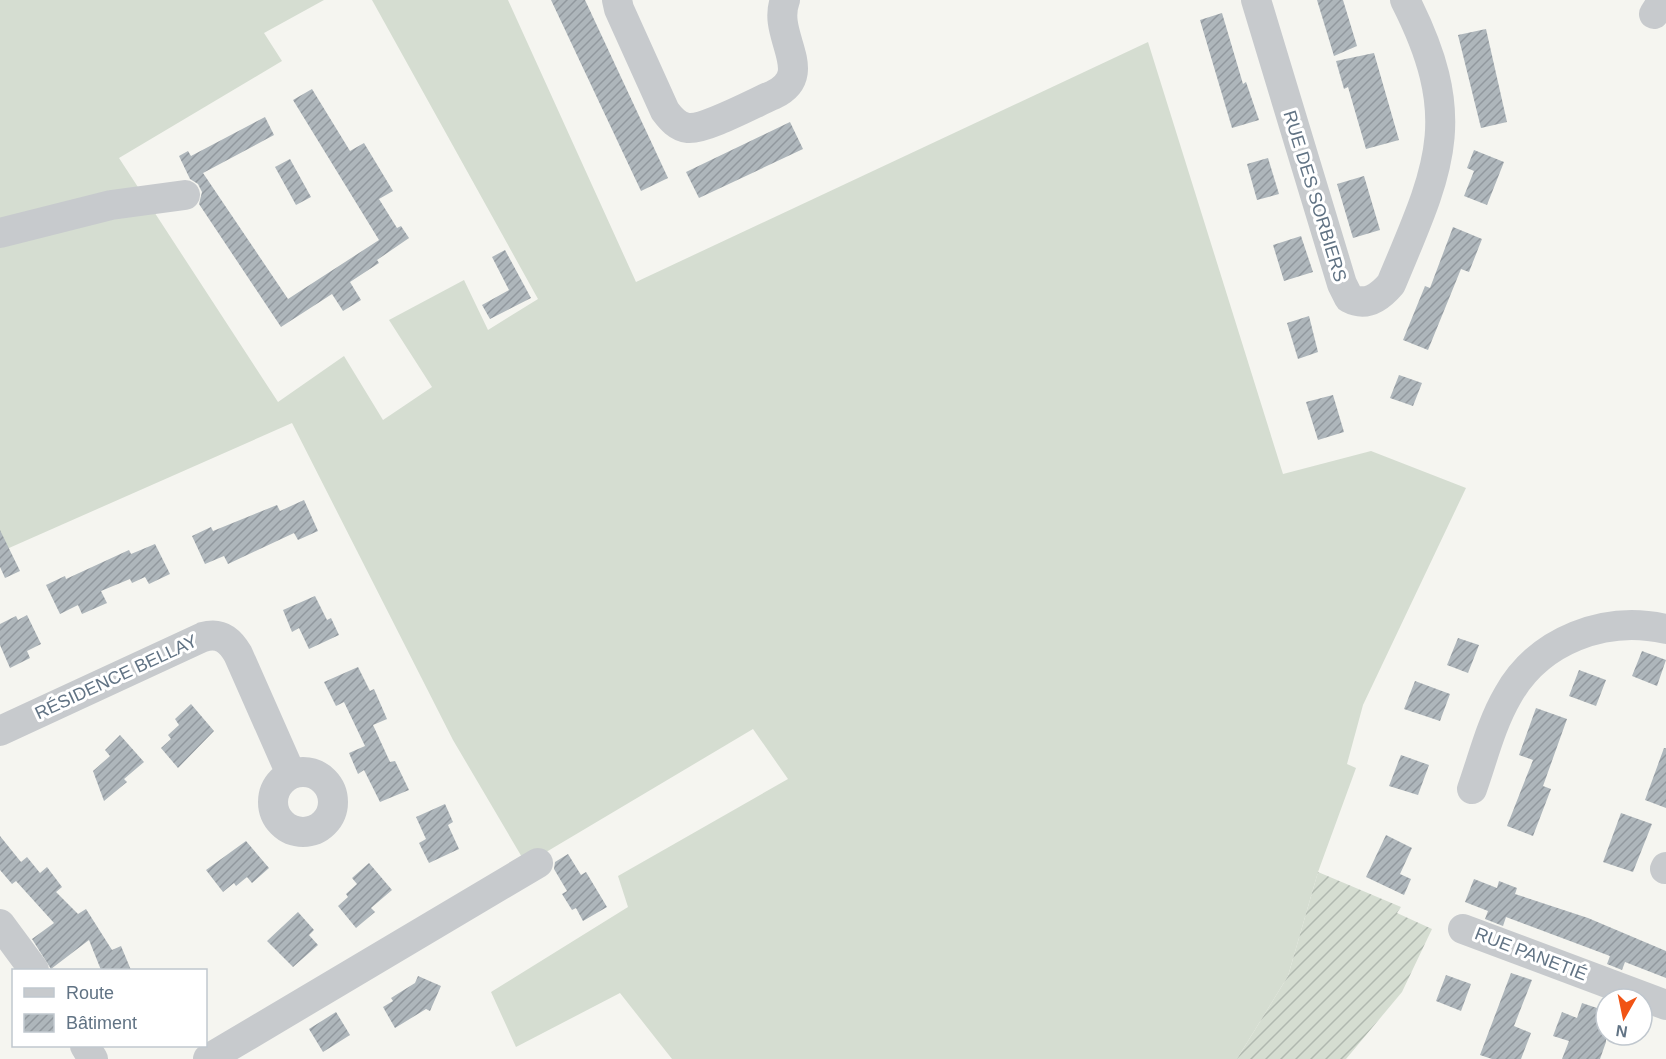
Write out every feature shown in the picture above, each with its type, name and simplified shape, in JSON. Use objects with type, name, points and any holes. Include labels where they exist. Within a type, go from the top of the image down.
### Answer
[{"type":"street","points":[[617,0],[665,111],[674,121],[688,128],[703,125],[773,95],[793,81],[794,67],[781,20],[785,0]]},
{"type":"street","name":"RUE DES SORBIERS","points":[[1256,0],[1345,293],[1355,301],[1363,302],[1380,296],[1391,284],[1429,192],[1440,149],[1441,116],[1435,77],[1405,0]]},
{"type":"street","points":[[0,233],[111,205],[185,195]]},
{"type":"street","points":[[1472,789],[1502,705],[1522,673],[1540,656],[1561,642],[1595,630],[1629,625],[1666,629]]},
{"type":"street","name":"RÉSIDENCE BELLAY","points":[[0,730],[203,637],[216,635],[229,641],[238,654],[291,774]]},
{"type":"street","points":[[208,1059],[538,863]]},
{"type":"street","points":[[0,924],[33,969]]},
{"type":"street","name":"RUE PANETIÉ","points":[[1463,929],[1666,1005]]},
{"type":"shaded area","points":[[0,0],[324,0],[264,33],[282,61],[119,158],[278,402],[344,356],[383,420],[432,387],[389,320],[464,280],[488,330],[538,299],[372,0],[508,0],[636,282],[1148,42],[1283,474],[1371,451],[1466,488],[1363,705],[1347,764],[1356,768],[1318,872],[1288,976],[1237,1059],[672,1059],[620,993],[516,1047],[491,992],[628,907],[618,876],[788,779],[753,729],[526,864],[453,740],[292,423],[0,552]]},
{"type":"shaded area","points":[[1318,872],[1401,907],[1397,913],[1432,929],[1402,992],[1346,1059],[1237,1059],[1288,976]]},
{"type":"building","points":[[551,0],[585,0],[668,178],[641,191]]},
{"type":"building","points":[[1317,0],[1343,0],[1357,46],[1334,56]]},
{"type":"building","points":[[1222,13],[1243,84],[1246,82],[1259,120],[1232,128],[1200,20]]},
{"type":"building","points":[[1486,29],[1507,122],[1481,128],[1458,35]]},
{"type":"building","points":[[1374,53],[1399,140],[1366,149],[1348,87],[1344,89],[1336,61]]},
{"type":"building","points":[[312,89],[350,151],[364,143],[393,191],[379,199],[397,228],[401,226],[409,238],[377,260],[379,263],[350,282],[361,300],[343,311],[332,294],[281,327],[199,204],[202,192],[198,184],[190,179],[179,156],[188,151],[191,156],[265,117],[274,135],[203,173],[288,299],[379,240],[293,100]]},
{"type":"building","points":[[790,122],[803,149],[699,198],[686,172]]},
{"type":"building","points":[[1474,150],[1504,162],[1487,205],[1464,196],[1474,171],[1467,168]]},
{"type":"building","points":[[1268,158],[1279,194],[1257,200],[1247,164]]},
{"type":"building","points":[[290,159],[311,197],[296,205],[275,167]]},
{"type":"building","points":[[1364,176],[1380,230],[1353,238],[1337,184]]},
{"type":"building","points":[[1453,227],[1482,239],[1469,272],[1461,269],[1428,350],[1403,340],[1425,286],[1430,288]]},
{"type":"building","points":[[1301,236],[1313,272],[1284,281],[1273,245]]},
{"type":"building","points":[[505,250],[531,298],[490,319],[482,305],[509,290],[492,257]]},
{"type":"building","points":[[1309,316],[1318,352],[1298,359],[1287,323]]},
{"type":"building","points":[[1399,375],[1422,383],[1413,406],[1390,398]]},
{"type":"building","points":[[1333,395],[1344,432],[1318,440],[1306,402]]},
{"type":"building","points":[[304,500],[318,531],[298,540],[294,533],[228,564],[224,556],[205,564],[192,536],[211,527],[213,531],[277,505],[280,511]]},
{"type":"building","points":[[0,530],[20,571],[5,578],[0,567]]},
{"type":"building","points":[[155,544],[170,574],[149,584],[145,577],[132,583],[130,579],[101,591],[107,603],[82,614],[78,605],[60,614],[46,585],[65,576],[66,579],[129,550],[131,554]]},
{"type":"building","points":[[315,596],[327,620],[331,618],[339,635],[309,649],[299,628],[292,632],[283,610]]},
{"type":"building","points":[[27,615],[41,644],[27,651],[30,658],[10,668],[0,645],[0,624],[16,616],[18,620]]},
{"type":"building","points":[[1458,638],[1479,645],[1468,673],[1447,665]]},
{"type":"building","points":[[1642,651],[1666,660],[1657,686],[1632,676]]},
{"type":"building","points":[[358,667],[370,691],[374,689],[387,719],[373,725],[390,762],[395,761],[409,790],[380,802],[364,770],[358,774],[349,753],[365,746],[344,702],[336,706],[324,682]]},
{"type":"building","points":[[1579,670],[1606,680],[1596,706],[1569,696]]},
{"type":"building","points":[[1415,681],[1450,694],[1440,721],[1404,709]]},
{"type":"building","points":[[191,704],[214,731],[178,768],[161,748],[171,739],[168,735],[179,725],[175,719]]},
{"type":"building","points":[[1536,708],[1567,719],[1543,786],[1551,789],[1533,836],[1507,826],[1533,760],[1519,755]]},
{"type":"building","points":[[120,735],[144,762],[124,779],[127,782],[104,801],[93,771],[110,756],[105,750]]},
{"type":"building","points":[[1664,748],[1666,748],[1666,808],[1645,800]]},
{"type":"building","points":[[1401,755],[1429,765],[1418,795],[1389,786]]},
{"type":"building","points":[[445,804],[453,822],[448,825],[459,849],[429,863],[419,843],[426,839],[416,817]]},
{"type":"building","points":[[1621,813],[1652,824],[1633,872],[1603,862]]},
{"type":"building","points":[[1386,835],[1412,848],[1400,874],[1411,879],[1404,895],[1366,877]]},
{"type":"building","points":[[0,836],[21,862],[27,857],[40,873],[47,867],[62,887],[56,892],[78,914],[86,909],[112,950],[121,946],[131,969],[101,969],[89,940],[51,969],[32,939],[54,923],[16,881],[12,884],[0,870]]},
{"type":"building","points":[[246,841],[269,868],[252,883],[247,877],[236,886],[234,883],[223,892],[206,870]]},
{"type":"building","points":[[568,854],[581,875],[586,872],[607,907],[583,921],[576,908],[572,910],[562,894],[567,891],[554,869],[555,862]]},
{"type":"building","points":[[369,863],[392,890],[371,908],[375,912],[356,928],[338,906],[357,884],[352,878]]},
{"type":"building","points":[[1474,879],[1497,888],[1499,881],[1517,888],[1515,894],[1588,918],[1666,951],[1666,978],[1625,962],[1622,970],[1607,964],[1610,956],[1506,917],[1503,926],[1485,919],[1488,911],[1465,902]]},
{"type":"building","points":[[298,912],[314,930],[309,935],[318,945],[293,967],[267,941]]},
{"type":"building","points":[[1511,973],[1532,980],[1514,1026],[1531,1033],[1521,1059],[1492,1059],[1480,1055]]},
{"type":"building","points":[[1446,975],[1471,984],[1461,1011],[1436,1001]]},
{"type":"building","points":[[418,976],[441,986],[430,1011],[426,1009],[395,1028],[383,1007],[393,1001],[391,998],[415,983]]},
{"type":"building","points":[[1582,1003],[1594,1007],[1594,1047],[1604,1047],[1600,1059],[1562,1059],[1569,1041],[1553,1036],[1562,1012],[1577,1018]]},
{"type":"building","points":[[336,1012],[350,1035],[323,1052],[309,1029]]}]
